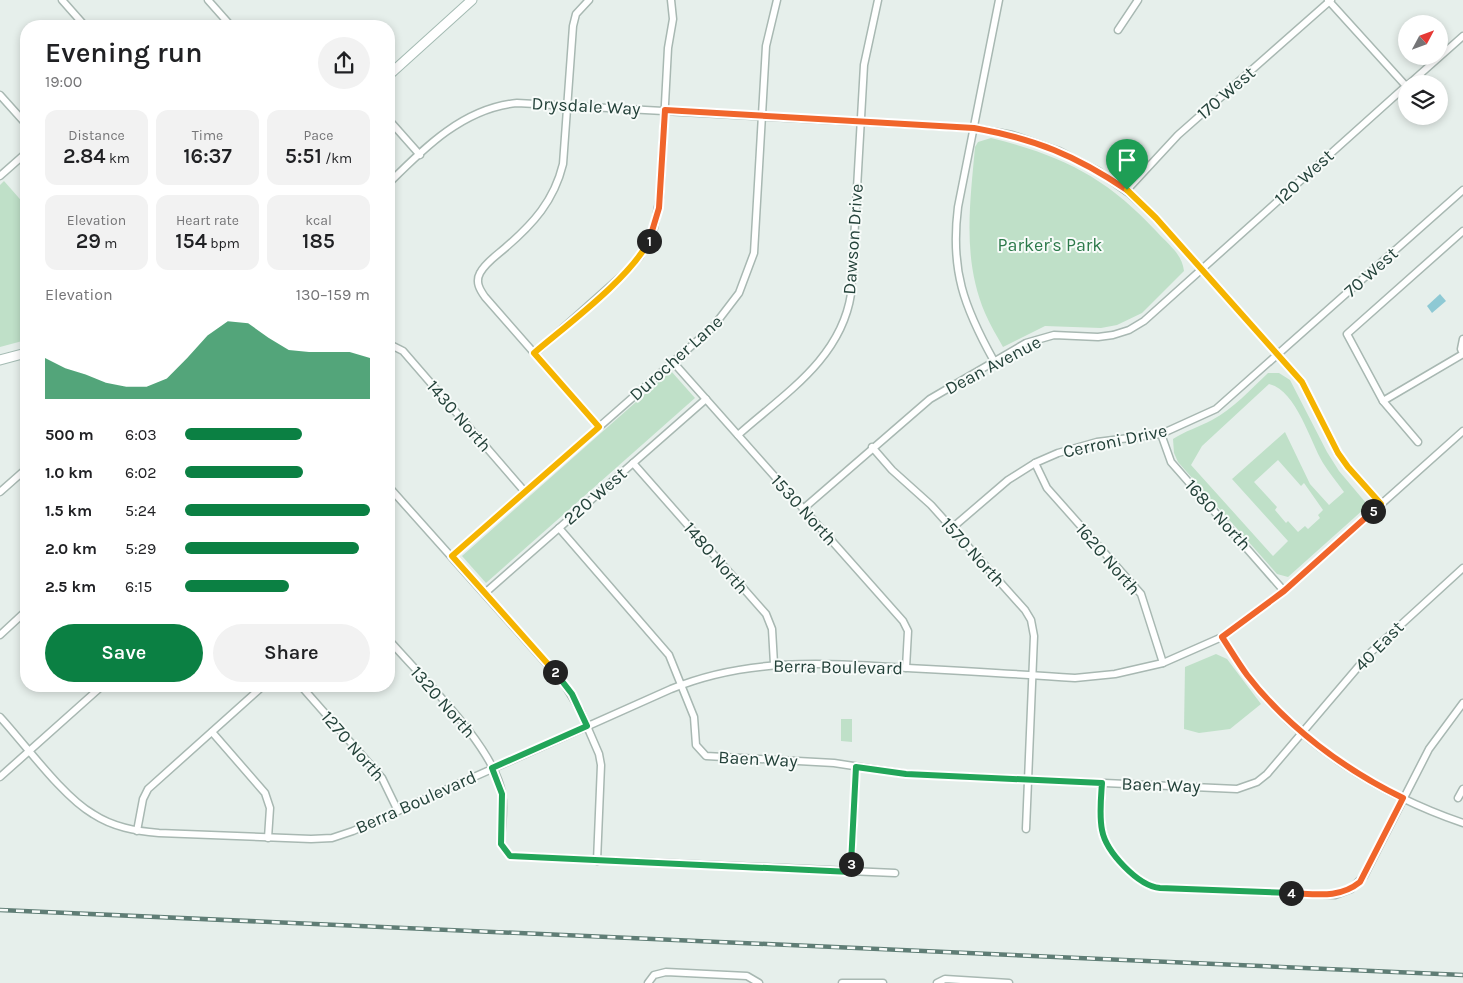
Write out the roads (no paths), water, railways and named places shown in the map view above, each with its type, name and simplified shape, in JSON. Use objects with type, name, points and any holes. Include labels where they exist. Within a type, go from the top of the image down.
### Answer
[{"type":"street","points":[[62,0],[80,20]]},
{"type":"street","points":[[208,0],[226,20]]},
{"type":"street","points":[[395,70],[472,0]]},
{"type":"street","points":[[590,0],[576,14],[572,26],[563,164],[554,192],[537,219],[486,266],[478,280],[479,289],[485,297],[599,427]]},
{"type":"street","points":[[534,353],[626,272],[645,247],[654,228],[659,208],[668,48],[673,19],[671,0]]},
{"type":"street","name":"Durocher Lane","points":[[452,556],[673,362],[723,315],[739,293],[754,253],[766,46],[777,0]]},
{"type":"street","name":"Dawson Drive","points":[[738,435],[817,365],[833,345],[844,323],[851,294],[864,65],[878,0]]},
{"type":"street","points":[[994,361],[970,317],[956,262],[955,235],[958,207],[999,0]]},
{"type":"street","points":[[1118,30],[1138,0]]},
{"type":"street","points":[[1330,0],[1398,75]]},
{"type":"street","name":"170 West","points":[[1127,190],[1178,135],[1330,0]]},
{"type":"street","name":"120 West","points":[[1418,75],[1463,36]]},
{"type":"street","name":"120 West","points":[[1202,268],[1398,93]]},
{"type":"street","points":[[0,95],[20,117]]},
{"type":"street","name":"Drysdale Way","points":[[395,178],[461,121],[489,108],[517,102],[974,128],[1012,135],[1059,151],[1085,163],[1127,190],[1156,218],[1302,382],[1348,467],[1381,504]]},
{"type":"street","points":[[395,127],[420,155]]},
{"type":"street","points":[[0,176],[20,158]]},
{"type":"street","name":"70 West","points":[[1278,355],[1463,190]]},
{"type":"street","points":[[1418,442],[1383,401],[1347,334],[1463,231]]},
{"type":"street","name":"Dean Avenue","points":[[803,508],[930,399],[1026,343],[1044,336],[1098,337],[1129,330],[1144,321],[1202,268]]},
{"type":"street","points":[[1383,401],[1463,354],[1461,343],[1463,338]]},
{"type":"street","name":"1430 North","points":[[395,347],[403,351],[526,492]]},
{"type":"street","points":[[0,360],[20,355]]},
{"type":"street","name":"Cerroni Drive","points":[[952,528],[1008,480],[1058,453],[1097,442],[1161,434],[1216,409],[1278,355]]},
{"type":"street","name":"1530 North","points":[[673,362],[903,621],[908,631],[906,668]]},
{"type":"street","name":"220 West","points":[[485,593],[706,399]]},
{"type":"street","name":"Berra Boulevard","points":[[0,717],[83,808],[110,823],[136,831],[268,838],[332,838],[398,811],[682,684],[736,670],[774,664],[822,663],[1075,678],[1131,672],[1163,663],[1222,637],[1284,591],[1463,431]]},
{"type":"street","name":"1680 North","points":[[1161,434],[1171,462],[1284,591]]},
{"type":"street","name":"1570 North","points":[[872,447],[892,470],[952,528],[1028,614],[1034,636],[1026,829]]},
{"type":"street","name":"1480 North","points":[[633,463],[766,614],[772,629],[774,664]]},
{"type":"street","name":"1620 North","points":[[1035,464],[1047,488],[1141,594],[1163,663]]},
{"type":"street","points":[[0,492],[20,474]]},
{"type":"street","points":[[395,494],[485,593],[572,694],[599,754],[601,765],[597,861],[895,874]]},
{"type":"street","points":[[559,528],[662,644],[675,664],[682,684]]},
{"type":"street","name":"40 East","points":[[1303,732],[1370,652],[1463,568]]},
{"type":"street","points":[[0,635],[20,617]]},
{"type":"street","points":[[1222,637],[1252,681],[1268,700],[1303,732],[1353,770],[1403,798],[1463,823]]},
{"type":"street","name":"1320 North","points":[[395,647],[479,742],[502,794],[501,844],[504,850],[510,856],[517,858],[597,861]]},
{"type":"street","name":"Baen Way","points":[[682,684],[694,717],[695,738],[699,751],[714,758],[834,763],[906,774],[1244,787],[1262,778],[1303,732]]},
{"type":"street","points":[[0,777],[95,692]]},
{"type":"street","points":[[136,831],[143,799],[148,789],[256,692]]},
{"type":"street","name":"1270 North","points":[[306,692],[382,778],[398,811]]},
{"type":"street","points":[[1102,783],[1101,823],[1105,839],[1134,875],[1147,885],[1160,888],[1335,895],[1351,889],[1364,876],[1429,749],[1463,703]]},
{"type":"street","points":[[212,732],[265,793],[270,808],[268,838]]},
{"type":"street","points":[[851,872],[856,767]]},
{"type":"street","points":[[1458,798],[1463,789]]},
{"type":"street","points":[[648,983],[654,975],[666,972],[747,976],[759,983]]},
{"type":"street","points":[[937,983],[945,979],[1009,983]]},
{"type":"street","points":[[842,983],[883,983]]},
{"type":"water","points":[[1440,294],[1446,301],[1432,313],[1427,306]]},
{"type":"railway","points":[[0,910],[1463,975]]},
{"type":"park label","name":"Parker's Park","points":[[1050,245]]}]
